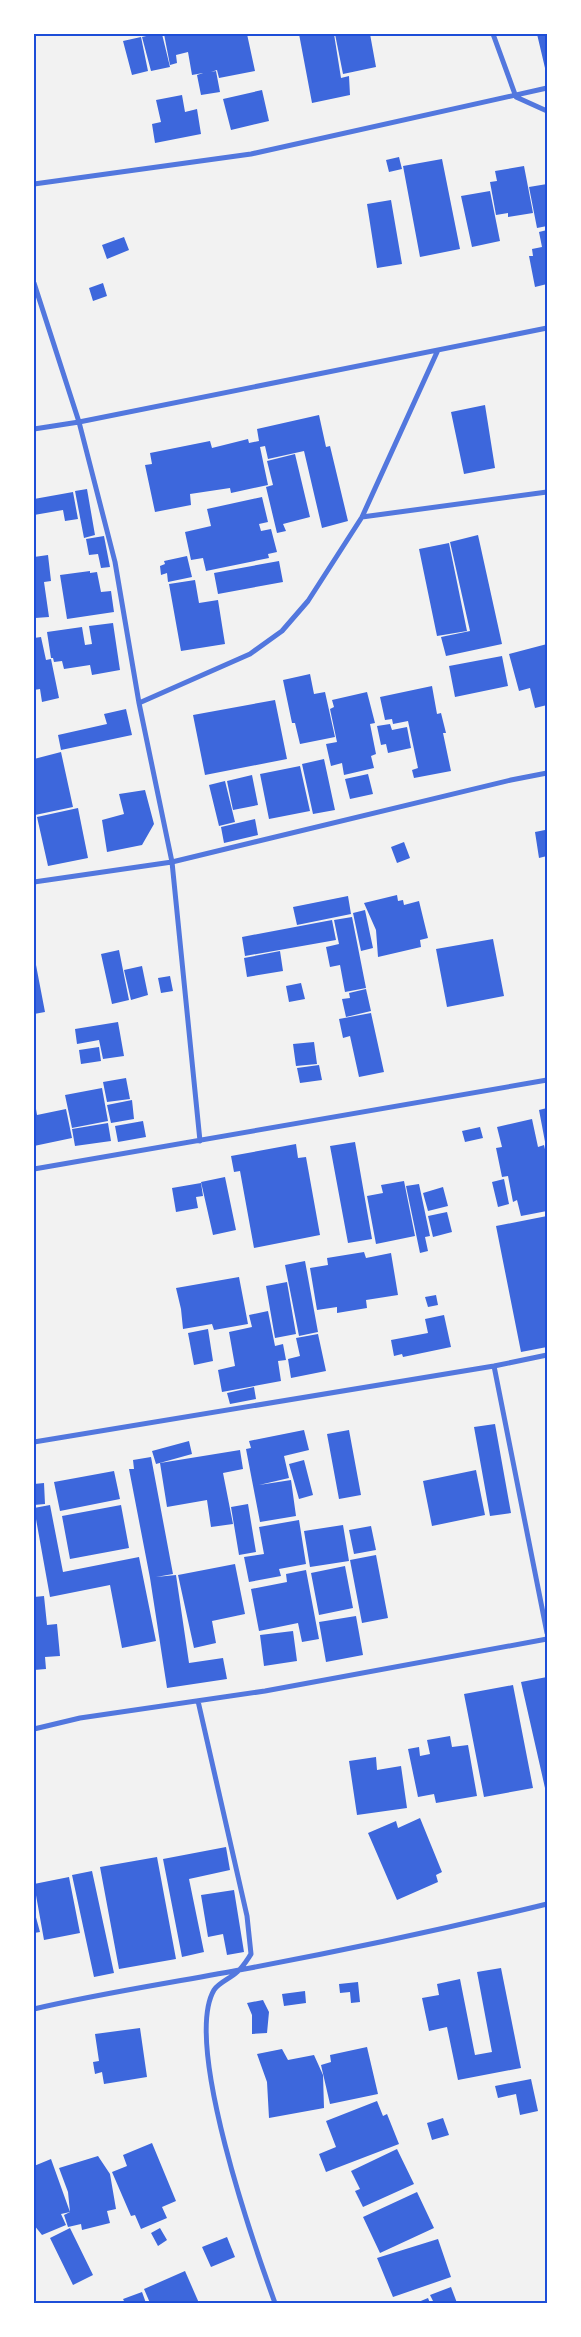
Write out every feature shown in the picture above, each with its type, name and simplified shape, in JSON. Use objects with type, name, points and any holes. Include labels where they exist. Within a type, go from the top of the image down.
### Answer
[{"type":"street","points":[[493,34],[516,97],[547,111]]},
{"type":"street","points":[[34,184],[250,154],[516,97],[547,88]]},
{"type":"street","points":[[34,283],[79,422],[115,562],[139,704],[172,862],[200,1141]]},
{"type":"street","points":[[34,429],[79,422],[547,328]]},
{"type":"street","points":[[139,704],[250,654],[282,631],[308,601],[362,517],[438,350]]},
{"type":"street","points":[[362,517],[547,492]]},
{"type":"street","points":[[34,882],[172,862],[511,780],[547,774]]},
{"type":"street","points":[[34,1169],[547,1080]]},
{"type":"street","points":[[34,1442],[494,1366],[547,1355]]},
{"type":"street","points":[[494,1366],[547,1633]]},
{"type":"street","points":[[34,1729],[80,1718],[274,1689],[547,1639]]},
{"type":"street","points":[[198,1701],[247,1916],[251,1954],[239,1970],[214,1990],[207,2014],[207,2038],[216,2110],[256,2250],[275,2303]]},
{"type":"street","points":[[34,2008],[93,1995],[239,1970],[477,1921],[547,1904]]},
{"type":"building","points":[[162,34],[170,67],[151,71],[142,37]]},
{"type":"building","points":[[164,34],[247,34],[255,71],[219,78],[217,70],[211,72],[216,71],[220,92],[201,95],[197,75],[203,73],[192,75],[188,52],[176,55],[177,63],[170,65]]},
{"type":"building","points":[[299,34],[334,34],[341,78],[349,76],[350,95],[312,103]]},
{"type":"building","points":[[335,34],[370,34],[376,67],[343,74]]},
{"type":"building","points":[[537,34],[547,34],[547,68],[545,68]]},
{"type":"building","points":[[141,37],[148,71],[132,75],[123,41]]},
{"type":"building","points":[[262,90],[269,121],[231,130],[223,99]]},
{"type":"building","points":[[182,95],[185,112],[197,109],[201,134],[155,143],[152,124],[161,122],[156,100]]},
{"type":"building","points":[[399,157],[402,169],[389,172],[386,160]]},
{"type":"building","points":[[442,159],[460,249],[420,257],[403,166]]},
{"type":"building","points":[[524,166],[533,213],[508,217],[508,213],[496,215],[490,182],[497,181],[495,171]]},
{"type":"building","points":[[547,184],[547,226],[537,228],[529,187]]},
{"type":"building","points":[[490,191],[500,241],[472,247],[461,196]]},
{"type":"building","points":[[391,200],[402,264],[377,268],[367,204]]},
{"type":"building","points":[[547,230],[547,284],[535,287],[529,256],[533,256],[532,249],[542,247],[539,232]]},
{"type":"building","points":[[124,237],[129,250],[107,259],[102,245]]},
{"type":"building","points":[[103,283],[107,296],[93,301],[89,288]]},
{"type":"building","points":[[485,405],[495,468],[464,474],[451,412]]},
{"type":"building","points":[[319,415],[326,447],[330,446],[348,521],[322,528],[304,451],[268,459],[265,446],[260,447],[268,485],[231,493],[230,488],[190,494],[191,505],[155,512],[145,465],[152,464],[150,453],[210,441],[212,448],[248,439],[249,443],[259,441],[257,429]]},
{"type":"building","points":[[295,454],[310,517],[283,524],[286,531],[277,533],[266,487],[273,485],[267,461]]},
{"type":"building","points":[[87,489],[95,535],[84,538],[75,491]]},
{"type":"building","points":[[73,492],[78,519],[65,521],[63,510],[34,515],[34,499]]},
{"type":"building","points":[[262,497],[268,522],[259,524],[261,531],[271,529],[277,552],[268,554],[269,558],[206,571],[203,558],[191,560],[185,532],[211,526],[207,509]]},
{"type":"building","points":[[478,535],[502,644],[446,656],[441,637],[470,631],[450,542]]},
{"type":"building","points":[[104,536],[110,567],[101,568],[98,554],[89,555],[86,539]]},
{"type":"building","points":[[449,543],[467,631],[437,636],[419,549]]},
{"type":"building","points":[[48,555],[51,581],[44,582],[49,617],[35,618],[36,623],[34,624],[34,557]]},
{"type":"building","points":[[187,556],[192,577],[168,582],[167,573],[161,575],[160,566],[165,564],[164,561]]},
{"type":"building","points":[[279,561],[283,582],[218,594],[214,573]]},
{"type":"building","points":[[90,571],[90,573],[97,572],[101,592],[111,591],[114,612],[67,619],[60,575]]},
{"type":"building","points":[[195,580],[199,603],[218,600],[225,644],[181,651],[169,584]]},
{"type":"building","points":[[113,623],[120,670],[92,675],[90,665],[64,669],[62,661],[54,662],[53,658],[51,658],[47,632],[82,627],[85,645],[92,644],[89,626]]},
{"type":"building","points":[[41,637],[46,660],[51,659],[59,698],[42,702],[40,689],[34,690],[34,638]]},
{"type":"building","points":[[547,644],[547,705],[535,708],[530,688],[519,691],[509,654]]},
{"type":"building","points":[[502,656],[508,686],[455,697],[449,666]]},
{"type":"building","points":[[310,674],[314,694],[325,692],[335,737],[300,744],[295,723],[292,723],[283,680]]},
{"type":"building","points":[[432,686],[437,714],[441,713],[446,733],[443,733],[451,771],[414,778],[412,770],[418,768],[408,721],[393,724],[392,719],[385,720],[380,697]]},
{"type":"building","points":[[367,692],[375,723],[370,724],[376,754],[371,756],[374,768],[344,775],[342,763],[331,766],[326,744],[337,742],[330,709],[334,707],[332,700]]},
{"type":"building","points":[[275,700],[287,759],[205,775],[193,715]]},
{"type":"building","points":[[126,709],[132,735],[61,750],[58,735],[107,724],[104,714]]},
{"type":"building","points":[[390,724],[392,730],[407,727],[411,748],[388,753],[386,744],[381,745],[377,726]]},
{"type":"building","points":[[61,752],[73,807],[35,815],[34,759]]},
{"type":"building","points":[[324,759],[335,810],[313,814],[302,764]]},
{"type":"building","points":[[300,766],[310,811],[269,819],[260,774]]},
{"type":"building","points":[[368,774],[373,794],[350,799],[345,779]]},
{"type":"building","points":[[252,775],[258,805],[233,810],[227,781]]},
{"type":"building","points":[[225,781],[235,822],[219,826],[209,785]]},
{"type":"building","points":[[145,790],[154,824],[142,845],[107,852],[102,820],[124,814],[119,794]]},
{"type":"building","points":[[78,808],[88,858],[48,866],[37,817]]},
{"type":"building","points":[[255,819],[258,835],[224,843],[221,827]]},
{"type":"building","points":[[545,830],[547,856],[539,858],[535,832]]},
{"type":"building","points":[[404,842],[410,858],[397,863],[391,847]]},
{"type":"building","points":[[397,895],[398,901],[403,900],[404,905],[419,901],[428,938],[420,940],[421,947],[378,957],[376,930],[364,903]]},
{"type":"building","points":[[348,896],[351,914],[297,925],[293,907]]},
{"type":"building","points":[[365,910],[373,948],[361,951],[353,913]]},
{"type":"building","points":[[352,917],[366,988],[345,992],[340,965],[330,967],[326,947],[339,944],[334,920]]},
{"type":"building","points":[[332,920],[336,940],[245,956],[242,937]]},
{"type":"building","points":[[493,939],[504,996],[447,1007],[436,949]]},
{"type":"building","points":[[119,950],[129,1000],[112,1004],[101,954]]},
{"type":"building","points":[[280,951],[283,971],[247,977],[244,958]]},
{"type":"building","points":[[36,965],[45,1012],[34,1014],[34,966]]},
{"type":"building","points":[[142,966],[148,995],[131,1000],[124,970]]},
{"type":"building","points":[[170,976],[173,991],[161,993],[158,978]]},
{"type":"building","points":[[301,983],[305,999],[289,1002],[286,986]]},
{"type":"building","points":[[366,989],[371,1011],[346,1017],[342,999],[350,998],[349,993]]},
{"type":"building","points":[[371,1013],[384,1072],[359,1077],[350,1036],[343,1038],[339,1019]]},
{"type":"building","points":[[118,1022],[124,1056],[103,1059],[99,1040],[77,1044],[75,1029]]},
{"type":"building","points":[[314,1042],[317,1064],[296,1066],[293,1044]]},
{"type":"building","points":[[99,1047],[101,1061],[81,1064],[79,1050]]},
{"type":"building","points":[[319,1065],[322,1080],[300,1083],[297,1068]]},
{"type":"building","points":[[126,1078],[130,1099],[107,1102],[103,1082]]},
{"type":"building","points":[[102,1088],[108,1121],[72,1128],[65,1095]]},
{"type":"building","points":[[132,1100],[134,1119],[111,1123],[107,1105]]},
{"type":"building","points":[[547,1108],[547,1147],[546,1147],[539,1110]]},
{"type":"building","points":[[34,1109],[36,1109],[37,1115],[66,1109],[72,1138],[34,1146]]},
{"type":"building","points":[[532,1119],[538,1147],[544,1145],[547,1158],[547,1211],[521,1216],[517,1200],[513,1202],[508,1176],[502,1177],[496,1148],[502,1147],[497,1127]]},
{"type":"building","points":[[143,1121],[146,1137],[118,1142],[115,1126]]},
{"type":"building","points":[[108,1123],[111,1141],[75,1146],[72,1129]]},
{"type":"building","points":[[480,1127],[483,1138],[465,1142],[462,1131]]},
{"type":"building","points":[[355,1142],[372,1239],[348,1243],[330,1146]]},
{"type":"building","points":[[296,1144],[298,1158],[306,1157],[320,1235],[254,1248],[240,1171],[234,1172],[231,1156]]},
{"type":"building","points":[[225,1177],[236,1230],[213,1235],[201,1182]]},
{"type":"building","points":[[504,1179],[509,1204],[498,1207],[492,1182]]},
{"type":"building","points":[[404,1181],[415,1236],[376,1244],[367,1196],[383,1193],[381,1185]]},
{"type":"building","points":[[201,1183],[203,1196],[196,1197],[198,1208],[176,1212],[172,1188]]},
{"type":"building","points":[[419,1184],[430,1236],[425,1237],[428,1251],[420,1253],[406,1186]]},
{"type":"building","points":[[443,1187],[448,1206],[428,1211],[423,1193]]},
{"type":"building","points":[[447,1212],[452,1232],[433,1237],[428,1216]]},
{"type":"building","points":[[547,1216],[547,1347],[521,1352],[496,1226]]},
{"type":"building","points":[[364,1252],[366,1258],[391,1253],[398,1295],[366,1300],[367,1308],[337,1313],[337,1307],[317,1310],[310,1268],[328,1265],[327,1258]]},
{"type":"building","points":[[305,1261],[318,1332],[299,1336],[285,1265]]},
{"type":"building","points":[[239,1277],[248,1324],[214,1330],[212,1324],[183,1329],[176,1288]]},
{"type":"building","points":[[287,1282],[296,1334],[275,1338],[266,1286]]},
{"type":"building","points":[[436,1295],[438,1305],[428,1307],[425,1297]]},
{"type":"building","points":[[268,1311],[275,1346],[283,1344],[286,1360],[278,1361],[281,1381],[222,1392],[218,1370],[235,1366],[229,1332],[252,1327],[249,1315]]},
{"type":"building","points":[[444,1315],[451,1347],[403,1357],[402,1354],[394,1356],[391,1340],[428,1333],[425,1319]]},
{"type":"building","points":[[208,1329],[213,1361],[194,1365],[188,1333]]},
{"type":"building","points":[[318,1334],[326,1371],[291,1378],[288,1359],[300,1356],[296,1338]]},
{"type":"building","points":[[254,1387],[256,1399],[230,1404],[227,1393]]},
{"type":"building","points":[[495,1424],[511,1513],[490,1516],[474,1427]]},
{"type":"building","points":[[304,1430],[309,1450],[284,1456],[289,1478],[259,1485],[291,1480],[296,1516],[260,1522],[246,1449],[251,1448],[249,1441]]},
{"type":"building","points":[[349,1430],[361,1495],[339,1499],[327,1434]]},
{"type":"building","points":[[189,1441],[192,1454],[156,1464],[152,1451]]},
{"type":"building","points":[[240,1450],[243,1469],[223,1473],[233,1524],[211,1527],[207,1500],[167,1507],[160,1463]]},
{"type":"building","points":[[151,1457],[173,1574],[156,1577],[176,1575],[189,1663],[223,1658],[227,1679],[167,1688],[150,1578],[129,1469],[134,1469],[133,1460]]},
{"type":"building","points":[[304,1460],[313,1495],[299,1499],[289,1464]]},
{"type":"building","points":[[476,1470],[485,1515],[432,1526],[423,1481]]},
{"type":"building","points":[[114,1471],[120,1499],[60,1511],[54,1482]]},
{"type":"building","points":[[44,1483],[45,1504],[34,1505],[34,1484]]},
{"type":"building","points":[[248,1504],[256,1552],[239,1555],[231,1507]]},
{"type":"building","points":[[50,1505],[63,1572],[139,1557],[156,1641],[122,1648],[110,1585],[50,1597],[34,1508]]},
{"type":"building","points":[[121,1505],[129,1548],[70,1559],[62,1516]]},
{"type":"building","points":[[299,1520],[306,1564],[279,1569],[281,1576],[249,1582],[244,1557],[264,1554],[259,1527]]},
{"type":"building","points":[[343,1525],[349,1561],[310,1567],[304,1531]]},
{"type":"building","points":[[371,1526],[376,1550],[354,1554],[349,1530]]},
{"type":"building","points":[[376,1555],[388,1618],[362,1623],[350,1560]]},
{"type":"building","points":[[235,1564],[245,1614],[212,1621],[216,1643],[194,1648],[178,1575]]},
{"type":"building","points":[[345,1566],[353,1608],[319,1615],[311,1573]]},
{"type":"building","points":[[306,1570],[319,1639],[302,1642],[298,1623],[259,1631],[251,1589],[287,1582],[286,1574]]},
{"type":"building","points":[[44,1596],[47,1625],[57,1624],[60,1656],[45,1657],[46,1669],[34,1670],[34,1597]]},
{"type":"building","points":[[356,1616],[363,1655],[326,1662],[319,1622]]},
{"type":"building","points":[[293,1631],[297,1661],[264,1666],[260,1635]]},
{"type":"building","points":[[547,1677],[547,1787],[545,1788],[521,1682]]},
{"type":"building","points":[[513,1685],[533,1788],[484,1797],[464,1694]]},
{"type":"building","points":[[450,1736],[452,1747],[468,1745],[477,1796],[436,1803],[434,1794],[418,1797],[408,1749],[419,1747],[420,1756],[430,1754],[427,1740]]},
{"type":"building","points":[[376,1757],[377,1770],[401,1766],[407,1808],[357,1815],[349,1761]]},
{"type":"building","points":[[420,1818],[442,1872],[436,1875],[438,1882],[397,1900],[368,1833],[396,1821],[398,1828]]},
{"type":"building","points":[[226,1847],[230,1870],[189,1879],[204,1952],[182,1957],[163,1859]]},
{"type":"building","points":[[157,1857],[176,1959],[119,1969],[100,1867]]},
{"type":"building","points":[[92,1871],[114,1973],[94,1977],[72,1875]]},
{"type":"building","points":[[69,1877],[80,1933],[44,1940],[34,1884]]},
{"type":"building","points":[[234,1890],[244,1952],[227,1955],[223,1934],[208,1937],[201,1895]]},
{"type":"building","points":[[34,1910],[40,1932],[34,1933]]},
{"type":"building","points":[[501,1968],[521,2068],[458,2080],[447,2027],[429,2031],[422,1998],[439,1995],[437,1984],[460,1979],[475,2055],[492,2052],[477,1972]]},
{"type":"building","points":[[358,1982],[360,2002],[351,2003],[350,1992],[340,1993],[339,1984]]},
{"type":"building","points":[[305,1991],[306,2003],[284,2006],[282,1994]]},
{"type":"building","points":[[263,2000],[269,2012],[267,2033],[252,2034],[252,2015],[247,2003]]},
{"type":"building","points":[[140,2028],[147,2077],[104,2084],[102,2072],[95,2074],[93,2062],[99,2061],[95,2034]]},
{"type":"building","points":[[367,2047],[378,2094],[330,2104],[321,2065],[331,2062],[330,2055]]},
{"type":"building","points":[[282,2049],[288,2060],[314,2055],[323,2075],[324,2108],[269,2118],[267,2082],[257,2054]]},
{"type":"building","points":[[531,2079],[538,2111],[520,2115],[516,2094],[498,2098],[495,2086]]},
{"type":"building","points":[[377,2101],[383,2116],[387,2114],[399,2144],[326,2172],[319,2154],[336,2147],[326,2121]]},
{"type":"building","points":[[443,2118],[449,2135],[432,2140],[427,2123]]},
{"type":"building","points":[[152,2143],[176,2201],[162,2207],[167,2218],[141,2229],[135,2215],[131,2216],[112,2172],[127,2166],[123,2155]]},
{"type":"building","points":[[397,2149],[414,2184],[363,2207],[355,2191],[360,2189],[351,2171]]},
{"type":"building","points":[[98,2156],[110,2174],[116,2209],[107,2211],[110,2223],[82,2230],[81,2224],[68,2227],[64,2215],[70,2212],[68,2192],[59,2168]]},
{"type":"building","points":[[51,2159],[70,2212],[61,2214],[66,2225],[42,2235],[34,2225],[34,2166]]},
{"type":"building","points":[[417,2192],[434,2228],[380,2253],[363,2217]]},
{"type":"building","points":[[70,2228],[93,2275],[73,2285],[50,2238]]},
{"type":"building","points":[[160,2228],[167,2240],[158,2246],[151,2233]]},
{"type":"building","points":[[227,2237],[235,2257],[211,2267],[202,2247]]},
{"type":"building","points":[[438,2239],[451,2277],[393,2297],[377,2258]]},
{"type":"building","points":[[185,2271],[199,2303],[150,2303],[144,2289]]},
{"type":"building","points":[[451,2287],[457,2303],[434,2303],[430,2295]]},
{"type":"building","points":[[142,2292],[146,2303],[125,2303],[123,2299]]},
{"type":"building","points":[[428,2298],[430,2303],[416,2303]]}]
